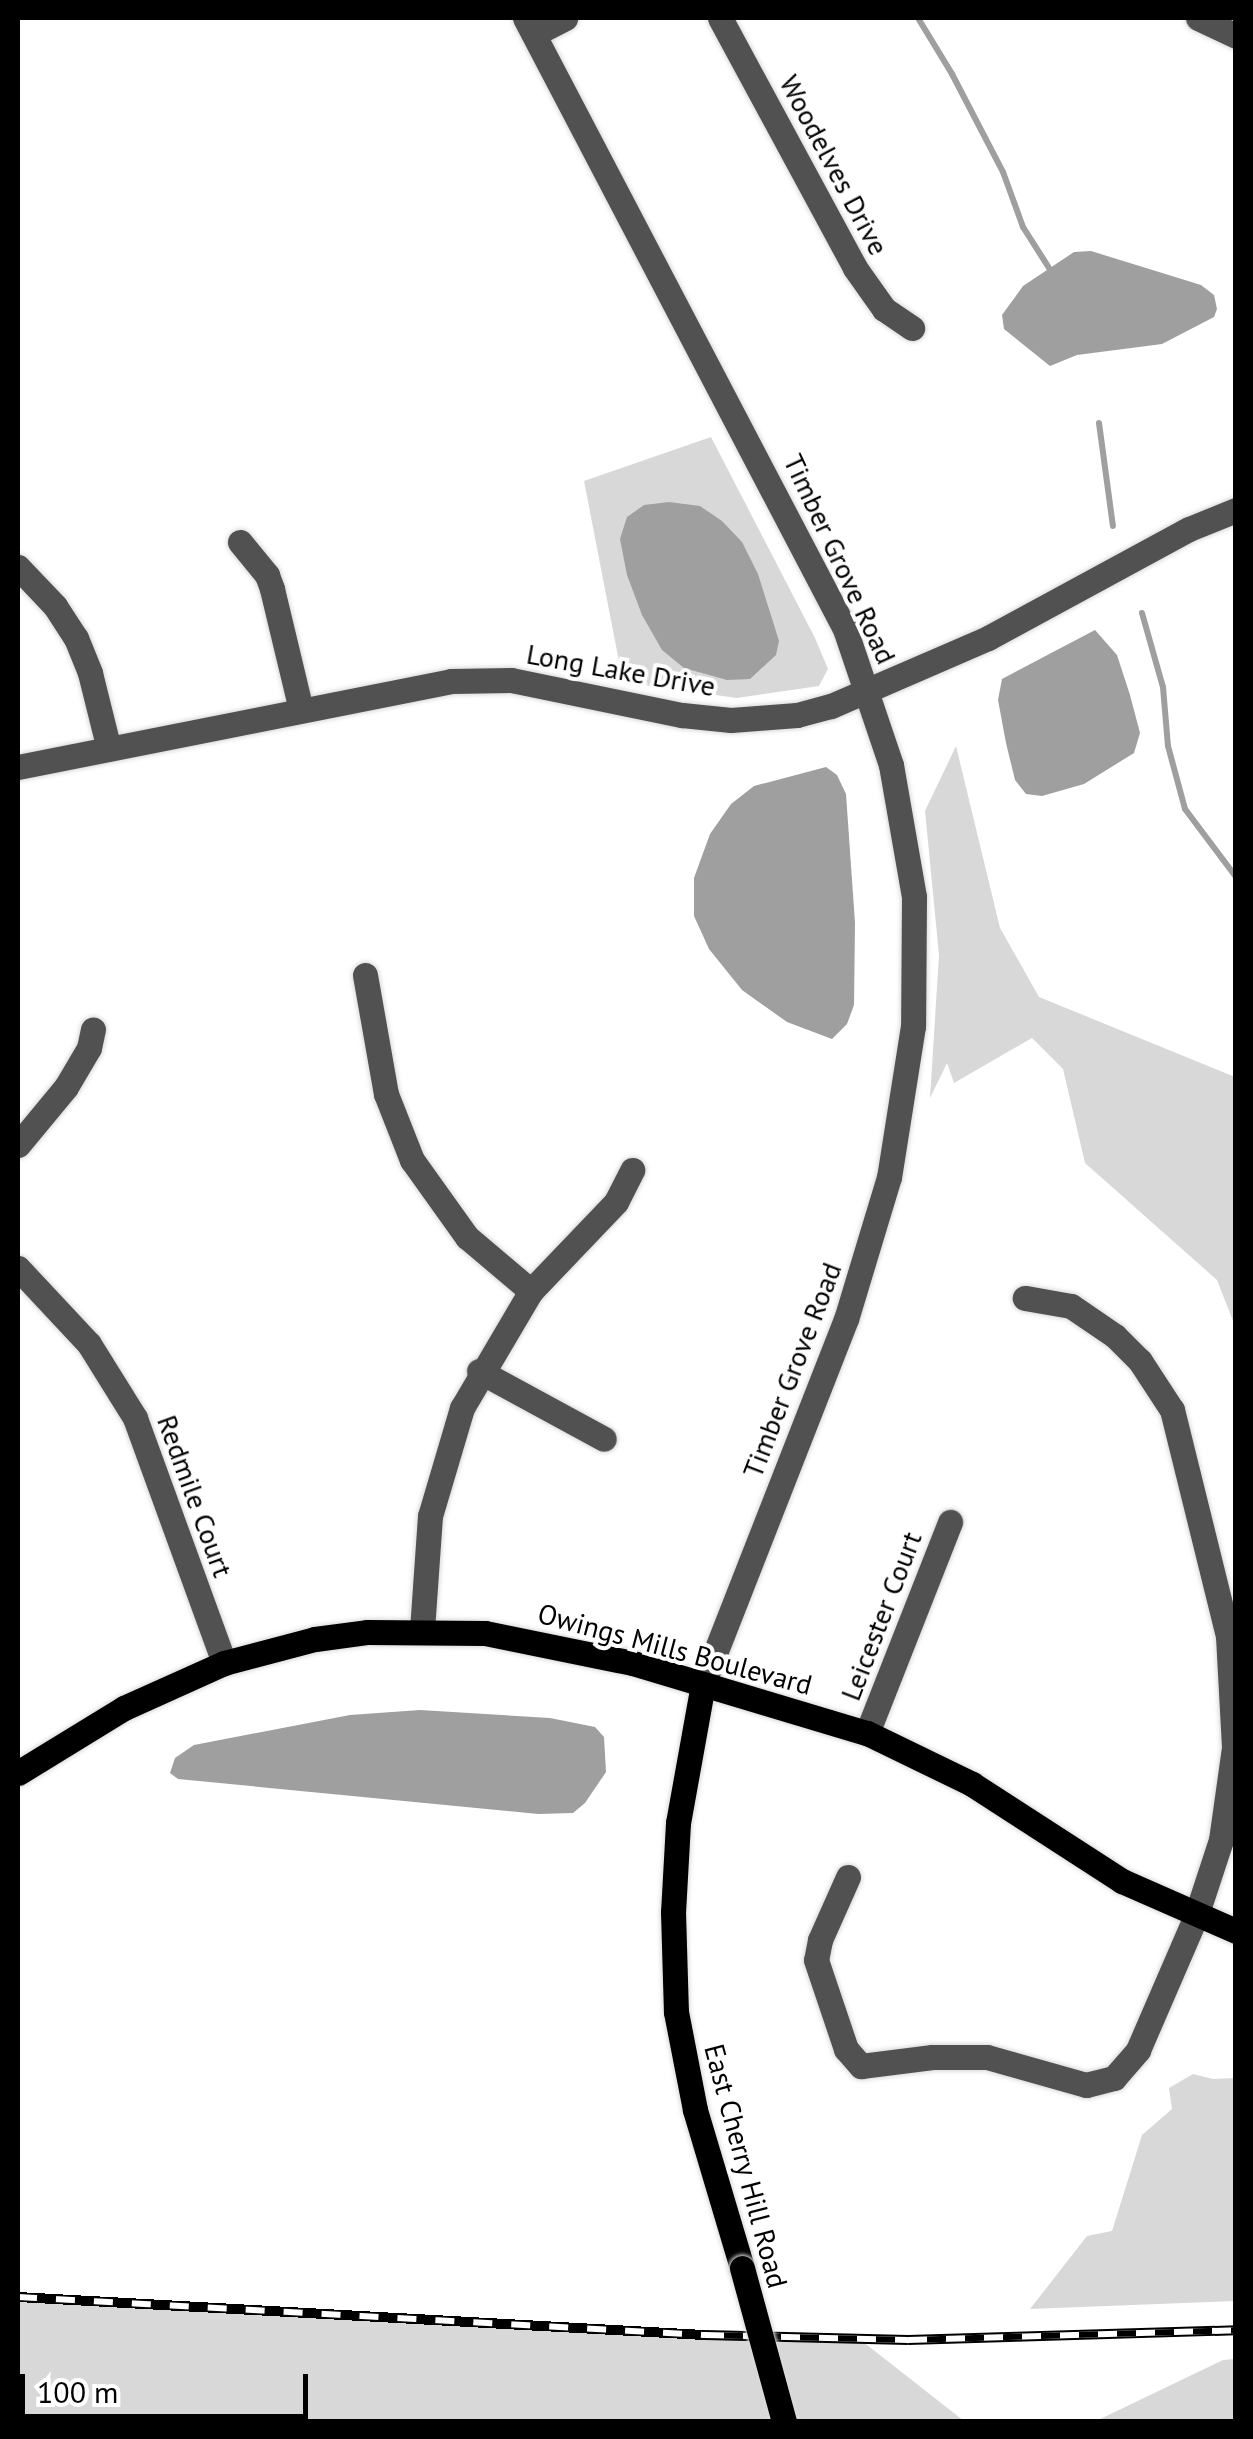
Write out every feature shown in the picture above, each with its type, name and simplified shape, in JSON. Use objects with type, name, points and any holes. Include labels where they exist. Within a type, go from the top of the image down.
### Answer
[{"type":"main road","name":"Owings Mills Boulevard","points":[[18,1773],[124,1708],[224,1663],[315,1639],[422,1630],[534,1640],[868,1733],[960,1777],[1122,1881],[1236,1931]]},
{"type":"main road","name":"East Cherry Hill Road","points":[[703,1684],[678,1823],[673,1912],[676,2012],[695,2110],[784,2422]]},
{"type":"street","points":[[529,26],[565,18]]},
{"type":"street","name":"Woodelves Drive","points":[[720,18],[862,280],[884,308],[912,328]]},
{"type":"street","points":[[1198,18],[1236,36]]},
{"type":"street","name":"Timber Grove Road","points":[[529,26],[819,572],[869,691],[892,765],[914,896],[917,966],[902,1107],[889,1177],[863,1271],[703,1684]]},
{"type":"street","name":"Long Lake Drive","points":[[18,766],[451,680],[488,678],[731,720],[797,715],[869,691],[988,638],[1189,529],[1236,510]]},
{"type":"street","points":[[240,542],[267,575],[272,589],[300,710]]},
{"type":"street","points":[[18,567],[56,606],[76,638],[90,673],[109,748]]},
{"type":"street","points":[[365,975],[386,1094],[412,1160],[458,1226],[531,1290]]},
{"type":"street","points":[[18,1145],[66,1087],[89,1048],[93,1029]]},
{"type":"street","points":[[422,1630],[430,1516],[451,1440],[480,1371],[531,1290],[616,1202],[632,1170]]},
{"type":"street","name":"Redmile Court","points":[[18,1268],[89,1344],[135,1418],[224,1663]]},
{"type":"street","points":[[848,1877],[820,1940],[816,1960],[846,2048],[861,2066],[872,2068],[959,2055],[986,2057],[1086,2085],[1114,2078],[1138,2050],[1196,1916],[1221,1840],[1229,1794],[1233,1686],[1228,1636],[1183,1442],[1156,1383],[1115,1336],[1072,1306],[1025,1298]]},
{"type":"street","points":[[480,1371],[604,1439]]},
{"type":"street","name":"Leicester Court","points":[[868,1733],[950,1522]]},
{"type":"shaded area","points":[[1091,251],[1201,285],[1214,295],[1214,317],[1162,344],[1077,355],[1050,366],[1004,329],[1002,315],[1023,286],[1074,252]]},
{"type":"shaded area","points":[[711,437],[815,638],[828,669],[819,686],[737,698],[623,682],[584,481]]},
{"type":"shaded area","points":[[669,502],[700,506],[722,521],[742,542],[758,574],[779,641],[776,655],[750,679],[727,680],[684,668],[662,650],[642,615],[627,575],[620,539],[627,517],[644,505]]},
{"type":"shaded area","points":[[1095,630],[1117,655],[1130,695],[1140,733],[1134,753],[1084,784],[1042,796],[1026,794],[1015,780],[1006,743],[998,700],[1002,679]]},
{"type":"shaded area","points":[[956,746],[1000,928],[1039,997],[1235,1077],[1235,1326],[1217,1280],[1085,1163],[1063,1069],[1032,1038],[954,1083],[947,1063],[930,1098],[939,955],[925,811]]},
{"type":"shaded area","points":[[826,767],[837,775],[846,794],[855,923],[854,1005],[847,1024],[832,1039],[787,1022],[742,990],[709,949],[694,916],[694,878],[710,834],[731,804],[754,786]]},
{"type":"shaded area","points":[[420,1710],[550,1718],[595,1727],[604,1737],[606,1772],[585,1803],[573,1813],[538,1814],[178,1779],[170,1773],[175,1758],[194,1745],[350,1715]]},
{"type":"shaded area","points":[[1193,2074],[1213,2079],[1235,2078],[1235,2301],[1030,2309],[1087,2236],[1112,2231],[1142,2135],[1172,2109],[1169,2088]]},
{"type":"shaded area","points":[[18,2301],[862,2341],[964,2421],[18,2422]]},
{"type":"shaded area","points":[[1235,2359],[1235,2421],[1096,2421],[1223,2360]]},
{"type":"waterway","points":[[918,18],[952,74],[1003,172],[1023,227],[1049,268]]},
{"type":"waterway","points":[[1099,423],[1113,526]]},
{"type":"waterway","points":[[1142,613],[1163,687],[1168,746],[1185,809],[1236,877]]},
{"type":"railway","points":[[18,2297],[705,2335],[908,2340],[1236,2330]]}]
